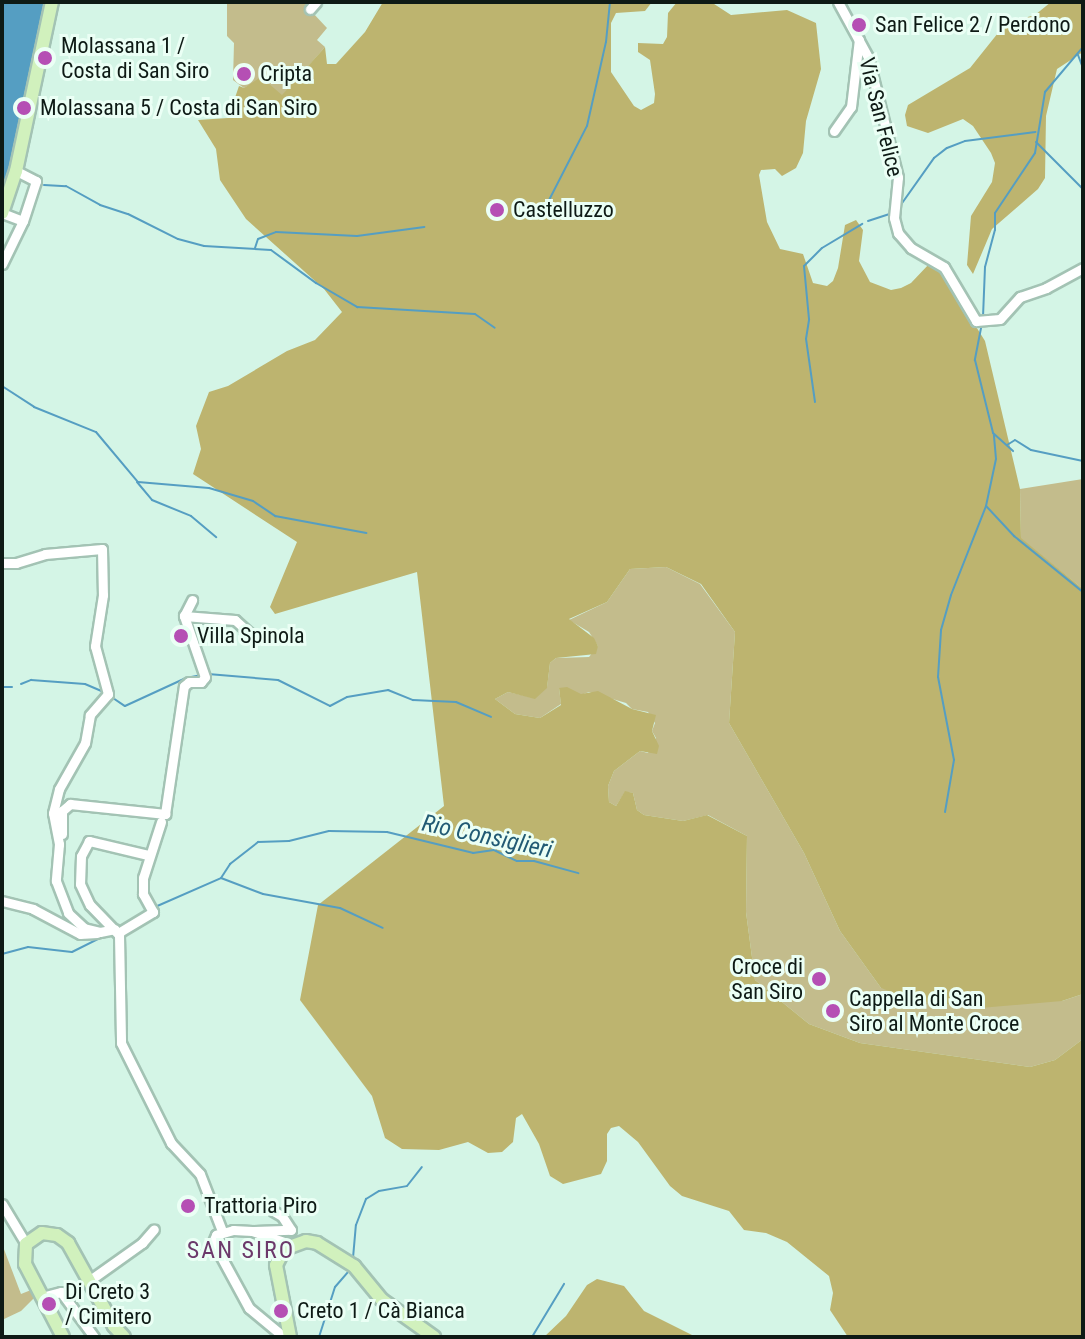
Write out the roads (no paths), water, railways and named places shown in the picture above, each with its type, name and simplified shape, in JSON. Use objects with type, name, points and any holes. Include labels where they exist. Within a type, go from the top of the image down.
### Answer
[{"type":"main road","points":[[2,213],[16,171],[52,2]]},
{"type":"main road","points":[[63,1337],[45,1295],[25,1264],[26,1244],[42,1233],[57,1235],[68,1243],[114,1326],[124,1337]]},
{"type":"main road","points":[[290,1337],[276,1270],[279,1256],[290,1244],[317,1243],[354,1266],[382,1300],[434,1337]]},
{"type":"street","name":"Via San Felice","points":[[838,2],[868,57],[898,177],[896,210],[904,242],[944,267],[976,321],[1000,319],[1020,297],[1046,288],[1083,268]]},
{"type":"street","points":[[834,131],[851,107],[859,39]]},
{"type":"street","points":[[2,264],[23,221],[36,181],[16,171]]},
{"type":"street","points":[[2,213],[23,221]]},
{"type":"street","points":[[2,563],[16,563],[45,554],[102,549],[103,595],[95,646],[106,693],[90,715],[85,743],[59,789],[53,813],[59,844],[55,875],[64,904],[79,925],[100,932]]},
{"type":"street","points":[[115,929],[89,926],[77,918],[70,908],[60,875],[63,809],[74,804],[162,815],[166,812],[184,686],[189,682],[201,682],[204,674],[184,616],[192,600]]},
{"type":"street","points":[[184,616],[235,620],[254,637]]},
{"type":"street","points":[[2,901],[33,909],[76,933],[89,935],[115,929],[152,908],[142,891],[148,855],[161,822]]},
{"type":"street","points":[[148,855],[96,840],[85,844],[80,884],[90,905],[115,929],[121,1043],[171,1143],[200,1174],[222,1231]]},
{"type":"street","points":[[2,1204],[26,1244]]},
{"type":"street","points":[[222,1231],[291,1230],[282,1216],[273,1211]]},
{"type":"street","points":[[90,1280],[142,1243],[154,1229]]},
{"type":"street","points":[[222,1231],[213,1242],[220,1261],[249,1308],[284,1337]]},
{"type":"street","points":[[252,1231],[290,1244]]},
{"type":"street","points":[[45,1295],[61,1292],[94,1337]]},
{"type":"water","points":[[2,2],[45,2],[12,166],[2,197]]},
{"type":"waterway","points":[[546,206],[587,126],[606,42],[610,2]]},
{"type":"waterway","points":[[983,317],[985,267],[995,230],[995,213],[1035,153],[1045,92],[1083,47]]},
{"type":"waterway","points":[[1078,55],[1083,68]]},
{"type":"waterway","points":[[900,206],[934,158],[947,148],[965,141],[1035,132]]},
{"type":"waterway","points":[[1036,142],[1083,189]]},
{"type":"waterway","points":[[44,185],[66,186],[100,205],[128,214],[178,239],[204,246],[271,250],[316,283],[357,307],[475,314],[495,328]]},
{"type":"waterway","points":[[868,221],[892,213]]},
{"type":"waterway","points":[[815,402],[806,339],[809,319],[804,266],[822,248],[862,224]]},
{"type":"waterway","points":[[255,248],[258,239],[276,232],[357,236],[424,227]]},
{"type":"waterway","points":[[982,323],[975,360],[993,433],[1013,451]]},
{"type":"waterway","points":[[2,386],[34,407],[96,432],[138,482],[209,488],[253,501],[275,516],[366,533]]},
{"type":"waterway","points":[[945,812],[954,760],[938,677],[941,630],[951,595],[986,506],[996,459],[994,434]]},
{"type":"waterway","points":[[1007,445],[1015,440],[1031,450],[1083,461]]},
{"type":"waterway","points":[[137,482],[152,500],[191,516],[216,537]]},
{"type":"waterway","points":[[987,507],[1014,536],[1083,592]]},
{"type":"waterway","points":[[208,674],[278,680],[330,706],[347,697],[388,690],[413,700],[456,702],[491,717]]},
{"type":"waterway","points":[[110,696],[125,706],[186,678],[202,675]]},
{"type":"waterway","points":[[21,684],[31,680],[85,684],[104,692]]},
{"type":"waterway","points":[[2,687],[12,687]]},
{"type":"waterway","name":"Rio Consiglieri","points":[[155,907],[221,878],[230,864],[258,842],[289,841],[329,831],[387,832],[473,853],[494,850],[517,861],[534,861],[578,873]]},
{"type":"waterway","points":[[221,878],[263,894],[340,908],[383,928]]},
{"type":"waterway","name":"Rio Consiglieri","points":[[2,954],[28,947],[72,952],[108,934]]},
{"type":"waterway","points":[[353,1258],[356,1225],[366,1199],[379,1191],[407,1186],[422,1167]]},
{"type":"waterway","points":[[319,1337],[335,1287],[349,1271]]},
{"type":"waterway","points":[[532,1337],[564,1284]]},
{"type":"place","name":"San Felice 2 / Perdono","points":[[859,25]]},
{"type":"place","name":"Molassana 1 / Costa di San Siro","points":[[45,58]]},
{"type":"place","name":"Cripta","points":[[244,74]]},
{"type":"place","name":"Molassana 5 / Costa di San Siro","points":[[24,108]]},
{"type":"place","name":"Castelluzzo","points":[[497,210]]},
{"type":"place","name":"Villa Spinola","points":[[181,636]]},
{"type":"place","name":"Croce di San Siro","points":[[819,979]]},
{"type":"place","name":"Cappella di San Siro al Monte Croce","points":[[833,1011]]},
{"type":"place","name":"Trattoria Piro","points":[[188,1206]]},
{"type":"place","name":"Di Creto 3 / Cimitero","points":[[49,1304]]},
{"type":"place","name":"Creto 1 / Cà Bianca","points":[[281,1311]]},
{"type":"district","name":"SAN SIRO","points":[[241,1251]]}]
